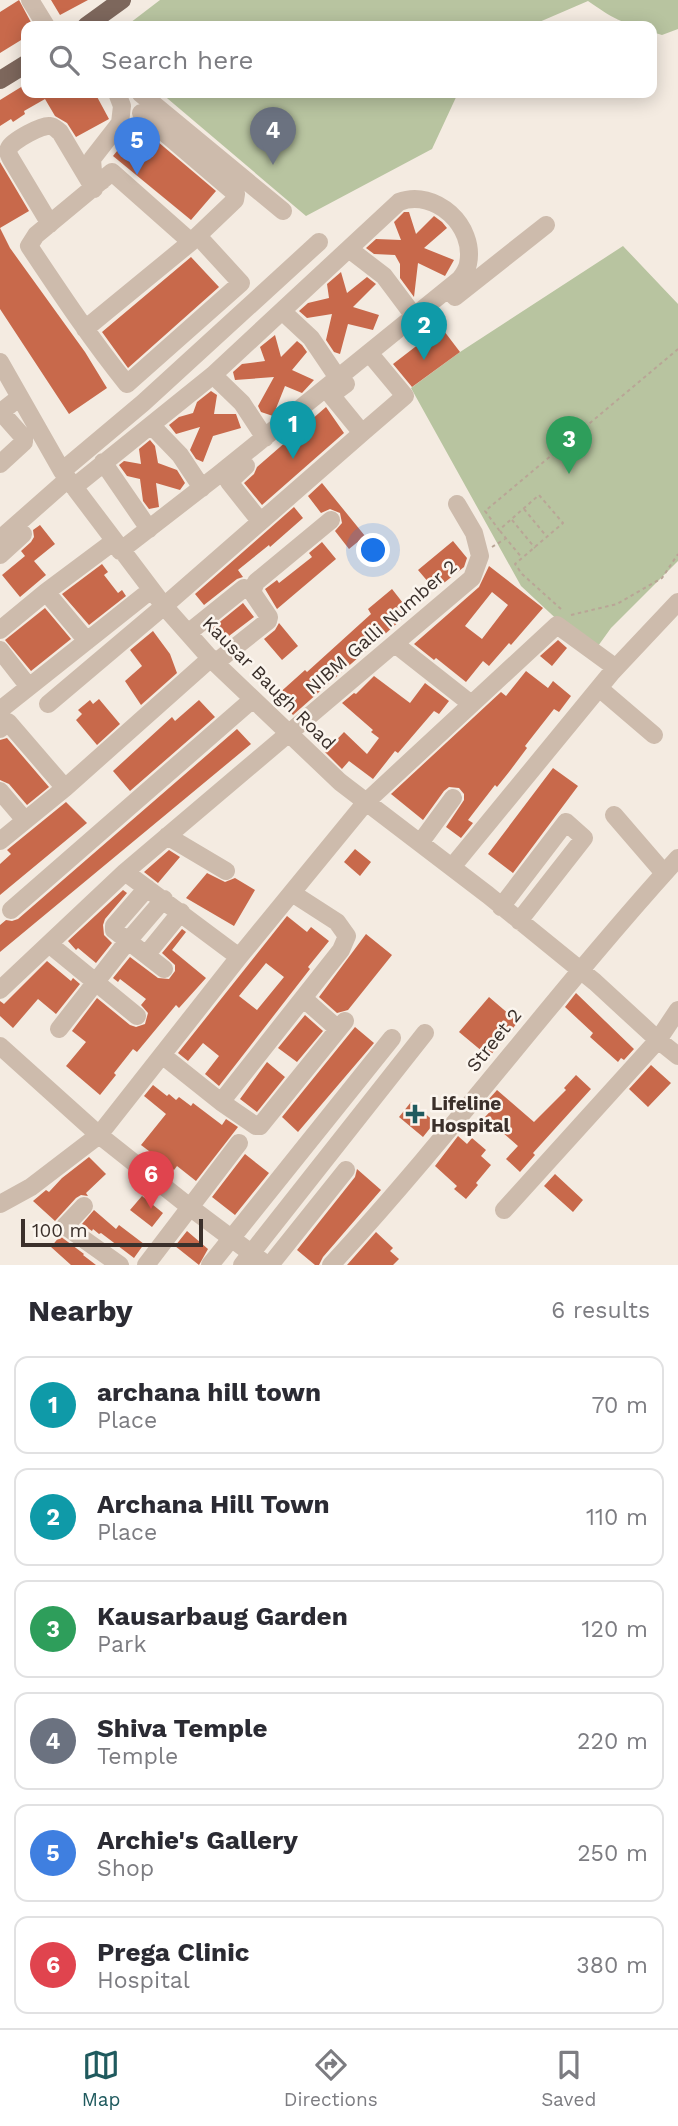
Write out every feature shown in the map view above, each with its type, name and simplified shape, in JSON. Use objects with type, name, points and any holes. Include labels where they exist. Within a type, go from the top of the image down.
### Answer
[{"type":"main road","points":[[93,21],[122,0]]},
{"type":"main road","points":[[0,80],[21,67]]},
{"type":"street","points":[[30,0],[43,21]]},
{"type":"street","points":[[119,98],[122,106],[120,123],[92,159],[93,172],[103,181],[195,239],[241,283],[127,384],[85,329],[29,246],[36,234],[103,181],[111,149],[141,113]]},
{"type":"street","points":[[85,329],[195,239],[235,200],[236,194],[123,98]]},
{"type":"street","points":[[146,98],[283,211]]},
{"type":"street","points":[[50,224],[11,159],[9,146],[42,126],[55,128],[103,181]]},
{"type":"street","points":[[68,479],[103,462],[152,426],[213,375],[399,202],[409,198],[437,203],[458,220],[467,240],[468,265],[460,279],[414,316],[229,482],[260,521]]},
{"type":"street","points":[[0,630],[46,592],[117,546],[149,529],[264,438],[375,360],[546,225]]},
{"type":"street","points":[[1,548],[143,403],[319,242]]},
{"type":"street","points":[[349,249],[384,276],[414,316]]},
{"type":"street","points":[[282,311],[311,338],[334,387],[362,433]]},
{"type":"street","points":[[48,704],[405,397],[375,360]]},
{"type":"street","name":"Kausar Baugh Road","points":[[0,362],[68,479],[151,590],[213,660],[340,782],[519,921],[678,1056]]},
{"type":"street","points":[[213,375],[242,402],[264,438]]},
{"type":"street","points":[[0,464],[24,442],[24,438],[1,412],[20,397]]},
{"type":"street","points":[[152,426],[180,455],[202,488]]},
{"type":"street","points":[[103,462],[149,529]]},
{"type":"street","name":"NIBM Galli Number 2","points":[[0,990],[125,872],[472,578],[480,556],[474,533],[457,504]]},
{"type":"street","points":[[1,548],[38,520]]},
{"type":"street","points":[[0,841],[213,660],[268,621],[269,617],[253,592],[256,582],[331,520]]},
{"type":"street","points":[[188,633],[244,588]]},
{"type":"street","points":[[0,710],[151,590]]},
{"type":"street","points":[[46,592],[87,641]]},
{"type":"street","points":[[452,867],[616,668],[678,602]]},
{"type":"street","points":[[0,1204],[31,1187],[99,1135],[239,957],[366,803],[556,625],[616,668]]},
{"type":"street","points":[[395,644],[470,703]]},
{"type":"street","points":[[0,650],[29,687]]},
{"type":"street","points":[[599,688],[654,735]]},
{"type":"street","points":[[11,910],[253,699]]},
{"type":"street","points":[[0,729],[8,722],[65,788]]},
{"type":"street","points":[[0,791],[24,820]]},
{"type":"street","points":[[420,844],[453,799]]},
{"type":"street","points":[[614,815],[664,873]]},
{"type":"street","points":[[501,907],[566,822],[584,838],[519,921]]},
{"type":"street","points":[[167,836],[226,871]]},
{"type":"street","name":"Street 2","points":[[331,1265],[410,1177],[579,970],[678,858]]},
{"type":"street","points":[[125,872],[239,957]]},
{"type":"street","points":[[147,888],[114,926],[114,930],[164,969]]},
{"type":"street","points":[[221,1102],[341,950],[347,936],[337,922],[292,893]]},
{"type":"street","points":[[59,1029],[164,899]]},
{"type":"street","points":[[146,955],[181,912]]},
{"type":"street","points":[[49,944],[137,1016]]},
{"type":"street","points":[[162,1055],[221,1102],[260,1126],[342,1025],[303,998]]},
{"type":"street","points":[[504,1210],[658,1040],[678,1010]]},
{"type":"street","points":[[246,1259],[425,1033]]},
{"type":"street","points":[[210,1265],[393,1038]]},
{"type":"street","points":[[0,1046],[99,1135],[230,1238],[246,1259],[268,1265],[346,1170]]},
{"type":"street","points":[[146,1265],[239,1143]]},
{"type":"street","points":[[84,1206],[65,1226],[120,1265]]},
{"type":"path","points":[[522,558],[485,511],[678,349]]},
{"type":"path","points":[[499,530],[539,495],[547,503],[562,523],[515,564],[522,574],[568,616],[617,604],[662,578],[678,554]]},
{"type":"path","points":[[524,509],[547,538]]},
{"type":"path","points":[[511,519],[535,548]]},
{"type":"green space","points":[[160,0],[678,0],[678,29],[662,35],[657,34],[657,21],[623,21],[588,1],[542,21],[133,21]]},
{"type":"green space","points":[[167,98],[456,98],[432,149],[306,216]]},
{"type":"green space","points":[[623,246],[678,304],[678,561],[611,628],[593,653],[521,586],[411,388],[460,352]]},
{"type":"building","points":[[19,0],[30,21],[21,21],[21,40],[0,53],[0,12]]},
{"type":"building","points":[[51,0],[88,0],[60,15]]},
{"type":"building","points":[[21,87],[21,98],[98,98],[109,119],[76,137],[67,123],[55,116],[45,99],[24,111],[25,114],[13,122],[11,119],[0,126],[0,100]]},
{"type":"building","points":[[138,125],[216,191],[191,220],[113,156]]},
{"type":"building","points":[[0,162],[29,211],[0,228]]},
{"type":"building","points":[[404,212],[409,212],[416,234],[434,216],[442,222],[447,228],[424,248],[454,260],[445,276],[418,263],[414,297],[400,278],[400,264],[395,255],[374,254],[366,248],[376,239],[401,240],[394,222]]},
{"type":"building","points":[[0,228],[10,248],[85,352],[107,388],[69,414],[0,309]]},
{"type":"building","points":[[191,257],[219,287],[128,368],[102,332]]},
{"type":"building","points":[[341,272],[347,293],[367,277],[376,284],[353,307],[379,315],[373,330],[348,324],[340,354],[334,352],[326,340],[332,314],[307,318],[299,311],[308,303],[329,298],[327,284]]},
{"type":"building","points":[[441,327],[460,352],[412,387],[393,364]]},
{"type":"building","points":[[275,335],[281,357],[297,341],[302,345],[307,352],[292,370],[314,380],[302,393],[285,386],[273,416],[261,412],[258,406],[274,377],[235,380],[233,372],[242,364],[265,361],[260,347]]},
{"type":"building","points":[[211,391],[217,395],[214,414],[236,414],[241,428],[213,436],[203,462],[196,459],[190,450],[200,427],[176,434],[169,425],[179,417],[193,413],[197,402]]},
{"type":"building","points":[[326,407],[344,433],[262,505],[244,483],[257,467]]},
{"type":"building","points":[[150,440],[155,446],[158,463],[177,470],[185,483],[180,490],[156,483],[159,507],[149,509],[143,501],[140,479],[127,476],[119,465],[124,461],[141,464],[139,449]]},
{"type":"building","points":[[322,483],[365,536],[349,549],[335,531],[342,523],[340,513],[330,509],[321,513],[308,496]]},
{"type":"building","points":[[294,507],[303,518],[238,570],[243,577],[204,605],[195,594]]},
{"type":"building","points":[[40,525],[55,544],[34,561],[46,575],[20,597],[2,575],[25,556],[21,551],[31,542],[34,537],[33,530]]},
{"type":"building","points":[[453,541],[467,558],[464,567],[435,590],[418,570]]},
{"type":"building","points":[[322,542],[336,559],[277,609],[265,589],[277,580],[279,583],[312,557],[309,553]]},
{"type":"building","points":[[102,564],[108,572],[104,575],[118,593],[122,590],[126,596],[89,625],[62,594]]},
{"type":"building","points":[[489,566],[543,608],[511,645],[509,643],[489,666],[483,661],[466,682],[414,644],[479,587]],"holes":[[[492,592],[508,605],[482,639],[465,626]]]},
{"type":"building","points":[[392,589],[410,612],[293,715],[276,696],[371,614],[368,609]]},
{"type":"building","points":[[243,603],[254,617],[221,642],[211,629]]},
{"type":"building","points":[[45,608],[71,639],[31,671],[5,640]]},
{"type":"building","points":[[279,623],[298,646],[282,660],[264,639]]},
{"type":"building","points":[[153,631],[170,654],[177,673],[141,705],[125,681],[142,666],[130,650]]},
{"type":"building","points":[[558,640],[567,648],[552,666],[540,656]]},
{"type":"building","points":[[526,671],[548,688],[553,681],[571,696],[559,712],[554,709],[525,746],[527,748],[509,772],[497,787],[495,785],[468,820],[473,823],[461,838],[446,827],[464,800],[464,794],[459,788],[449,787],[444,791],[423,820],[391,794],[501,692],[506,696]]},
{"type":"building","points":[[374,676],[410,703],[425,683],[449,701],[439,714],[434,711],[398,753],[395,751],[373,779],[349,761],[342,769],[325,752],[344,732],[367,754],[379,738],[342,703],[356,694]]},
{"type":"building","points":[[99,699],[120,724],[97,745],[76,720],[82,714],[78,710],[90,700],[93,704]]},
{"type":"building","points":[[199,700],[215,717],[130,791],[113,771],[172,717],[175,721]]},
{"type":"building","points":[[237,729],[251,744],[0,952],[0,925],[6,920],[18,919]]},
{"type":"building","points":[[7,738],[49,787],[27,805],[9,784],[0,780],[0,740]]},
{"type":"building","points":[[553,768],[578,786],[513,873],[488,854]]},
{"type":"building","points":[[66,802],[87,823],[0,895],[0,864],[11,854],[7,850]]},
{"type":"building","points":[[355,849],[371,862],[360,876],[344,862]]},
{"type":"building","points":[[169,850],[180,857],[158,883],[144,872]]},
{"type":"building","points":[[207,873],[225,882],[235,878],[255,890],[234,926],[186,898]]},
{"type":"building","points":[[123,890],[127,893],[103,925],[104,935],[112,943],[96,963],[78,948],[76,950],[68,941]]},
{"type":"building","points":[[287,916],[307,932],[311,927],[329,941],[219,1086],[205,1074],[219,1056],[203,1043],[188,1061],[178,1053]],"holes":[[[266,963],[284,977],[257,1010],[239,996]]]},
{"type":"building","points":[[182,929],[186,932],[172,950],[206,978],[179,1008],[176,1005],[137,1052],[133,1049],[100,1095],[66,1066],[86,1042],[72,1031],[97,998],[130,1025],[136,1027],[145,1024],[148,1013],[141,1005],[146,999],[120,979],[118,982],[113,978],[130,957],[158,978],[169,979],[175,971],[175,965],[162,953]]},
{"type":"building","points":[[366,934],[392,955],[348,1010],[337,1013],[319,997]]},
{"type":"building","points":[[47,961],[71,981],[73,978],[80,984],[56,1014],[38,999],[13,1028],[0,1016],[0,1001],[4,1004]]},
{"type":"building","points":[[576,993],[634,1049],[624,1060],[621,1058],[618,1062],[590,1037],[593,1033],[565,1007]]},
{"type":"building","points":[[489,997],[518,1022],[489,1057],[459,1032]]},
{"type":"building","points":[[305,1015],[323,1031],[297,1062],[278,1048]]},
{"type":"building","points":[[355,1027],[374,1043],[298,1132],[282,1117]]},
{"type":"building","points":[[267,1062],[285,1077],[257,1112],[240,1099]]},
{"type":"building","points":[[651,1065],[671,1083],[648,1107],[629,1089]]},
{"type":"building","points":[[576,1075],[591,1089],[533,1153],[535,1155],[520,1172],[506,1159],[518,1146],[485,1117],[496,1105],[489,1099],[497,1090],[534,1122],[566,1090],[564,1088]]},
{"type":"building","points":[[153,1085],[167,1096],[169,1094],[176,1100],[179,1097],[191,1106],[193,1103],[222,1125],[226,1119],[238,1127],[196,1181],[177,1166],[174,1170],[141,1145],[166,1114],[144,1096]]},
{"type":"building","points":[[411,1102],[435,1122],[423,1137],[399,1117]]},
{"type":"building","points":[[458,1136],[467,1144],[472,1138],[486,1150],[481,1156],[491,1165],[466,1199],[454,1189],[457,1186],[435,1166]]},
{"type":"building","points":[[245,1154],[269,1173],[235,1215],[212,1197]]},
{"type":"building","points":[[89,1157],[106,1174],[86,1193],[88,1196],[81,1195],[76,1198],[55,1221],[33,1201],[46,1190],[49,1192]]},
{"type":"building","points":[[357,1169],[381,1190],[319,1265],[315,1265],[297,1250],[355,1177]]},
{"type":"building","points":[[555,1174],[583,1200],[573,1212],[544,1186]]},
{"type":"building","points":[[142,1196],[163,1213],[152,1227],[130,1210]]},
{"type":"building","points":[[94,1210],[116,1229],[119,1225],[144,1244],[134,1258],[101,1233],[82,1224]]},
{"type":"building","points":[[187,1231],[208,1249],[199,1265],[175,1246]]},
{"type":"building","points":[[376,1232],[393,1248],[390,1251],[399,1259],[393,1265],[347,1265]]},
{"type":"building","points":[[60,1236],[96,1265],[71,1265],[51,1247]]},
{"type":"place","name":"Shiva Temple","points":[[273,165]]},
{"type":"place","name":"Archie's Gallery","points":[[137,175]]},
{"type":"place","name":"Archana Hill Town","points":[[424,360]]},
{"type":"place","name":"archana hill town","points":[[293,459]]},
{"type":"place","name":"Kausarbaug Garden","points":[[569,474]]},
{"type":"place","name":"Lifeline Hospital","points":[[415,1114]]},
{"type":"place","name":"Prega Clinic","points":[[151,1209]]}]
